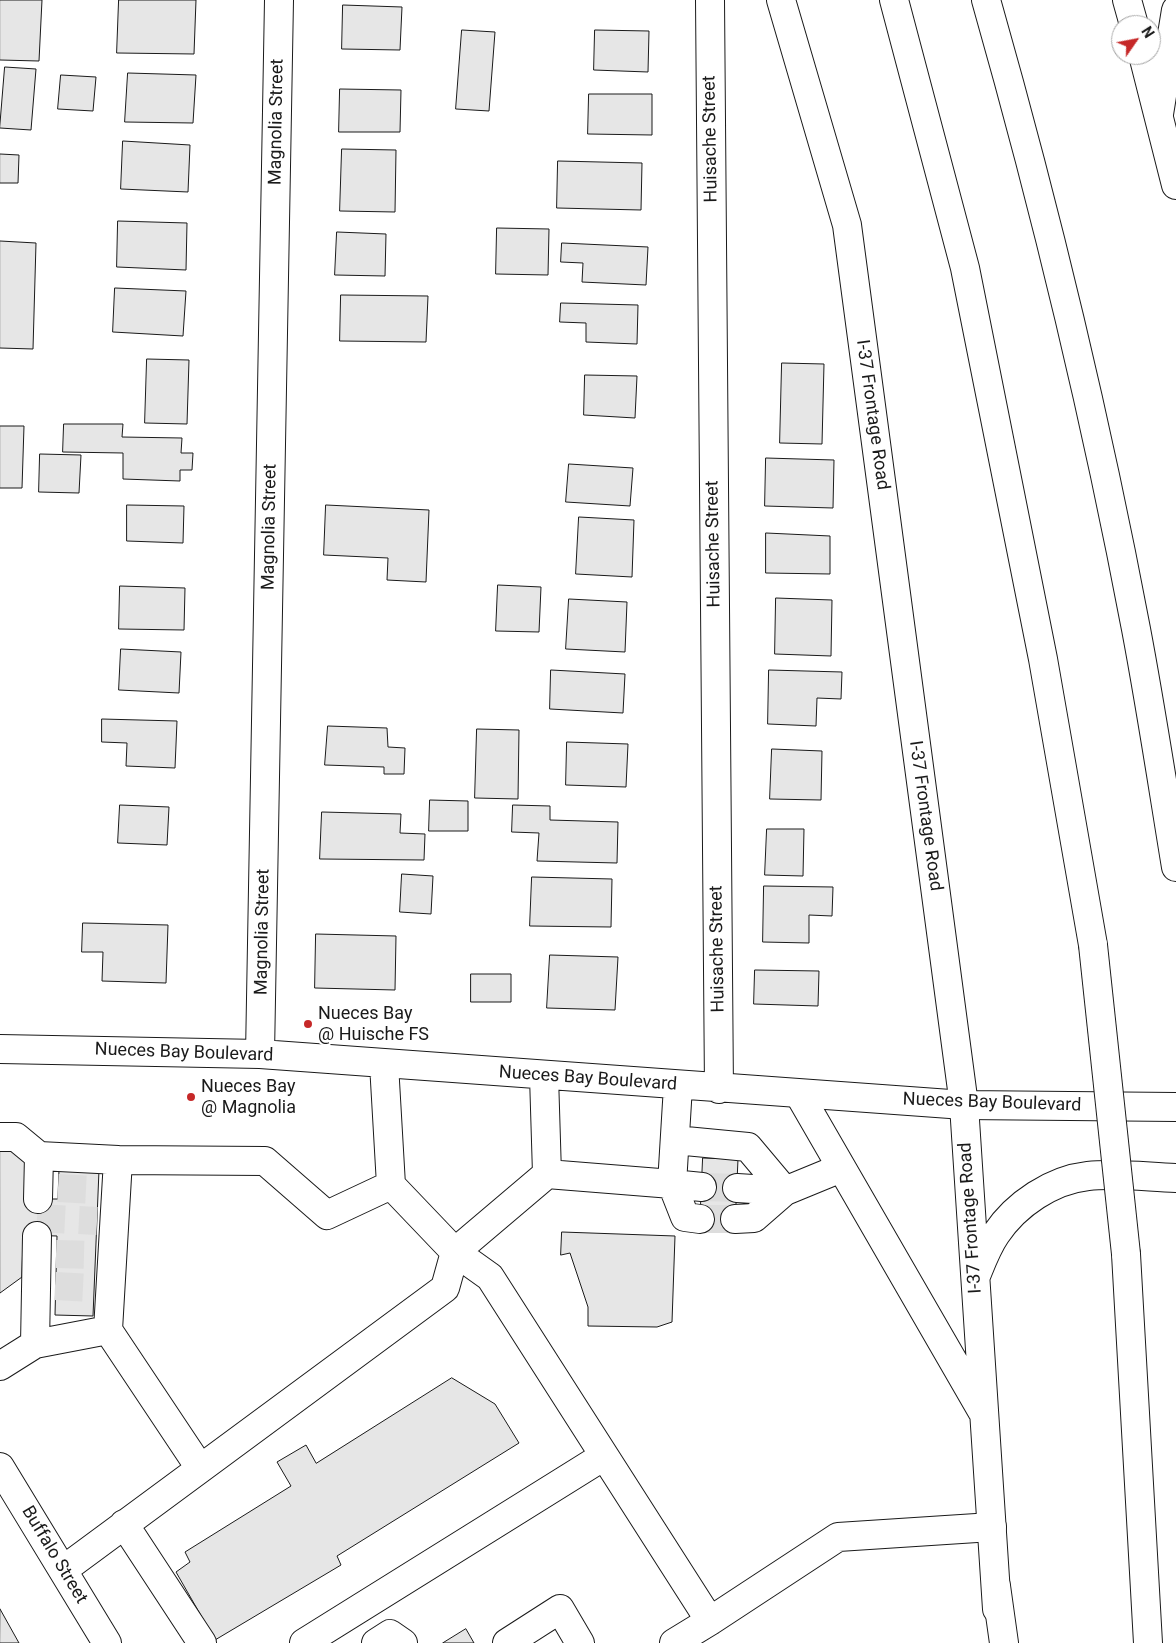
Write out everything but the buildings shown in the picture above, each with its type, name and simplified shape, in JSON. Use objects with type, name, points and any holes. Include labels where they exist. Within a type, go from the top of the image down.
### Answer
[{"type":"main road","name":"Magnolia Street","points":[[260,1054],[279,0]]},
{"type":"main road","name":"Huisache Street","points":[[710,0],[719,1089]]},
{"type":"main road","name":"I-37 Frontage Road","points":[[781,0],[846,225],[964,1105],[1000,1643]]},
{"type":"main road","points":[[894,0],[965,268],[1043,659],[1093,945],[1126,1254],[1148,1643]]},
{"type":"main road","points":[[986,0],[1028,147],[1093,422],[1136,630],[1176,867]]},
{"type":"main road","points":[[1127,0],[1131,15]]},
{"type":"main road","points":[[1159,114],[1176,10]]},
{"type":"main road","points":[[1146,65],[1176,185]]},
{"type":"main road","name":"Nueces Bay Boulevard","points":[[0,1049],[260,1054],[719,1089],[964,1105],[1176,1107]]},
{"type":"main road","points":[[384,1064],[391,1185],[455,1252],[490,1277],[710,1621]]},
{"type":"main road","points":[[544,1076],[547,1174]]},
{"type":"main road","points":[[678,1086],[672,1184],[685,1217],[700,1219]]},
{"type":"main road","points":[[798,1094],[984,1416]]},
{"type":"main road","points":[[0,1137],[16,1137],[38,1156],[45,1191]]},
{"type":"main road","points":[[675,1140],[748,1147],[785,1191]]},
{"type":"main road","points":[[38,1156],[118,1160],[265,1161],[327,1215],[391,1185]]},
{"type":"main road","points":[[118,1160],[106,1190],[102,1288],[108,1330],[200,1468]]},
{"type":"main road","points":[[735,1219],[754,1218],[785,1191],[841,1168]]},
{"type":"main road","points":[[63,1570],[445,1288],[455,1252],[547,1174],[702,1187]]},
{"type":"main road","points":[[975,1279],[996,1233],[1010,1216],[1046,1190],[1065,1182],[1088,1176],[1176,1178]]},
{"type":"main road","points":[[737,1188],[785,1191]]},
{"type":"main road","points":[[35,1344],[46,1286],[43,1248]]},
{"type":"main road","points":[[0,1366],[35,1344],[108,1330]]},
{"type":"main road","points":[[304,1643],[604,1456]]},
{"type":"main road","name":"Buffalo Street","points":[[0,1467],[108,1643]]},
{"type":"main road","points":[[124,1524],[202,1643]]},
{"type":"main road","points":[[674,1643],[838,1537],[992,1528]]},
{"type":"main road","points":[[996,1586],[1004,1643]]},
{"type":"main road","points":[[507,1643],[560,1609],[580,1643]]},
{"type":"main road","points":[[376,1643],[390,1634],[403,1643]]},
{"type":"tunnel","points":[[702,1187],[737,1188]]},
{"type":"tunnel","points":[[58,1188],[98,1190]]},
{"type":"tunnel","points":[[37,1218],[97,1221]]},
{"type":"tunnel","points":[[700,1219],[735,1219]]},
{"type":"tunnel","points":[[56,1254],[95,1255]]},
{"type":"tunnel","points":[[55,1286],[94,1288]]},
{"type":"place","name":"Nueces Bay @ Huische FS","points":[[308,1024]]},
{"type":"place","name":"Nueces Bay @ Magnolia","points":[[191,1097]]}]
